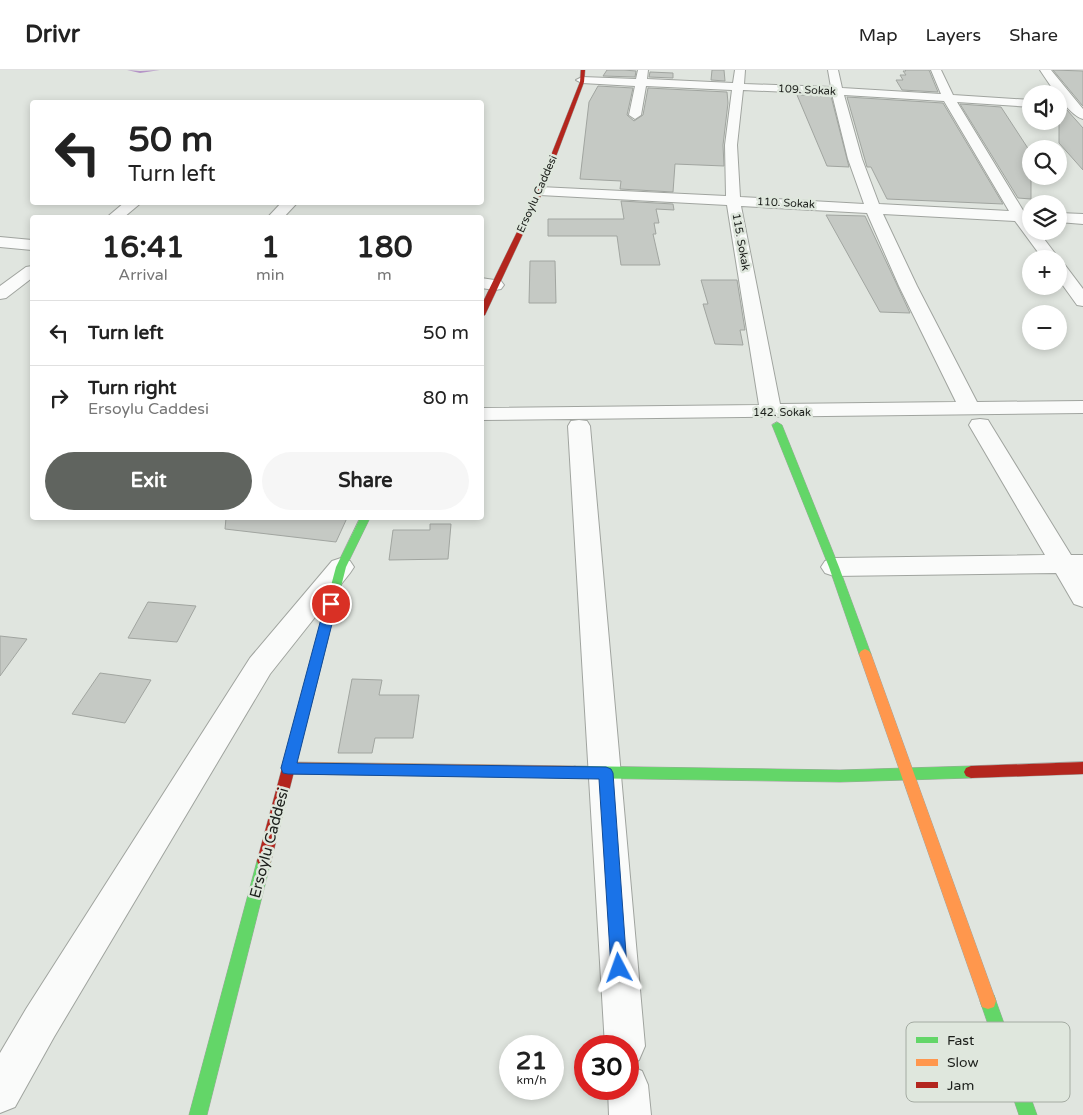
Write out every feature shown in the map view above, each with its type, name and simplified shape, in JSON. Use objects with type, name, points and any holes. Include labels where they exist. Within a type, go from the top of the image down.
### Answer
[{"type":"street","points":[[635,115],[639,82],[643,70]]},
{"type":"street","name":"115. Sokak","points":[[740,70],[731,145],[733,200],[774,418]]},
{"type":"street","points":[[833,70],[836,91],[856,165],[871,208],[975,417],[1073,564],[1083,597]]},
{"type":"street","points":[[936,70],[949,99],[1022,211]]},
{"type":"street","points":[[1045,70],[1078,105],[1083,115]]},
{"type":"street","name":"109. Sokak","points":[[583,75],[639,82],[836,91],[1022,103]]},
{"type":"street","name":"Ersoylu Caddesi","points":[[484,302],[488,284],[540,191],[583,75]]},
{"type":"street","name":"110. Sokak","points":[[540,191],[1022,216]]},
{"type":"street","points":[[117,215],[131,205]]},
{"type":"street","points":[[277,215],[288,205]]},
{"type":"street","points":[[1067,218],[1083,219]]},
{"type":"street","points":[[0,242],[30,245]]},
{"type":"street","points":[[0,294],[30,272]]},
{"type":"street","points":[[1067,280],[1083,301]]},
{"type":"street","points":[[975,417],[1083,407]]},
{"type":"street","name":"142. Sokak","points":[[484,414],[774,418]]},
{"type":"street","points":[[484,428],[774,418],[975,417],[1083,425]]},
{"type":"street","points":[[774,418],[834,567],[995,1022]]},
{"type":"street","points":[[579,426],[624,1035]]},
{"type":"street","name":"Ersoylu Caddesi","points":[[198,1115],[341,567],[365,520]]},
{"type":"street","points":[[834,567],[1073,564]]},
{"type":"street","points":[[0,1092],[40,1022],[260,666],[341,567]]},
{"type":"street","points":[[288,768],[840,776],[1083,768]]},
{"type":"street","points":[[629,1100],[630,1115]]},
{"type":"street","points":[[1023,1102],[1028,1115]]},
{"type":"building","points":[[607,70],[636,71],[635,77],[603,76]]},
{"type":"building","points":[[712,70],[724,70],[725,81],[711,80]]},
{"type":"building","points":[[929,70],[938,92],[902,90],[896,80],[903,80],[900,75],[906,75],[903,71]]},
{"type":"building","points":[[1053,70],[1083,71],[1083,106],[1067,85]]},
{"type":"building","points":[[650,72],[673,73],[673,78],[649,77]]},
{"type":"building","points":[[598,86],[633,88],[627,115],[634,121],[643,115],[648,88],[727,92],[728,103],[723,145],[724,166],[675,164],[673,192],[620,189],[621,181],[580,179],[589,102]]},
{"type":"building","points":[[797,95],[831,96],[849,167],[827,166]]},
{"type":"building","points":[[847,97],[943,103],[1003,204],[887,199],[871,167],[867,167]]},
{"type":"building","points":[[960,104],[1001,107],[1023,140],[1022,185],[1031,185],[1031,195],[1022,195],[1022,198],[1018,198]]},
{"type":"building","points":[[1067,110],[1083,128],[1083,170],[1067,152],[1067,140],[1059,140],[1059,130],[1067,130]]},
{"type":"building","points":[[621,201],[673,204],[674,210],[656,209],[659,223],[654,223],[656,234],[653,234],[660,265],[621,265],[617,236],[548,236],[548,219],[624,219]]},
{"type":"building","points":[[826,215],[865,216],[910,313],[880,312]]},
{"type":"building","points":[[530,261],[555,261],[556,303],[529,303]]},
{"type":"building","points":[[701,280],[737,280],[745,330],[740,330],[743,345],[715,344],[703,304],[708,304]]},
{"type":"building","points":[[226,520],[346,520],[336,542],[225,529]]},
{"type":"building","points":[[430,524],[451,524],[448,559],[389,560],[393,530],[430,530]]},
{"type":"building","points":[[148,602],[196,606],[177,642],[128,638]]},
{"type":"building","points":[[0,636],[27,639],[0,676]]},
{"type":"building","points":[[100,673],[151,680],[125,723],[72,714]]},
{"type":"building","points":[[352,679],[382,680],[379,695],[419,695],[413,738],[375,738],[372,753],[338,753]]},
{"type":"waterway","points":[[128,70],[140,72],[159,70]]},
{"type":"traffic: fast","points":[[777,425],[834,567],[865,654]]},
{"type":"traffic: fast","points":[[308,694],[341,567],[364,520]]},
{"type":"traffic: fast","points":[[575,772],[840,776],[971,772]]},
{"type":"traffic: fast","points":[[198,1115],[264,861]]},
{"type":"traffic: fast","points":[[988,1001],[995,1022]]},
{"type":"traffic: fast","points":[[1023,1102],[1028,1115]]},
{"type":"traffic: slow","points":[[865,654],[988,1001]]},
{"type":"traffic: slow","points":[[288,768],[575,772]]},
{"type":"traffic: jam","points":[[484,309],[540,191],[582,82],[583,70]]},
{"type":"traffic: jam","points":[[264,861],[308,694]]},
{"type":"traffic: jam","points":[[971,772],[1083,768]]},
{"type":"route","points":[[331,604],[288,768],[606,773],[619,968]]}]
